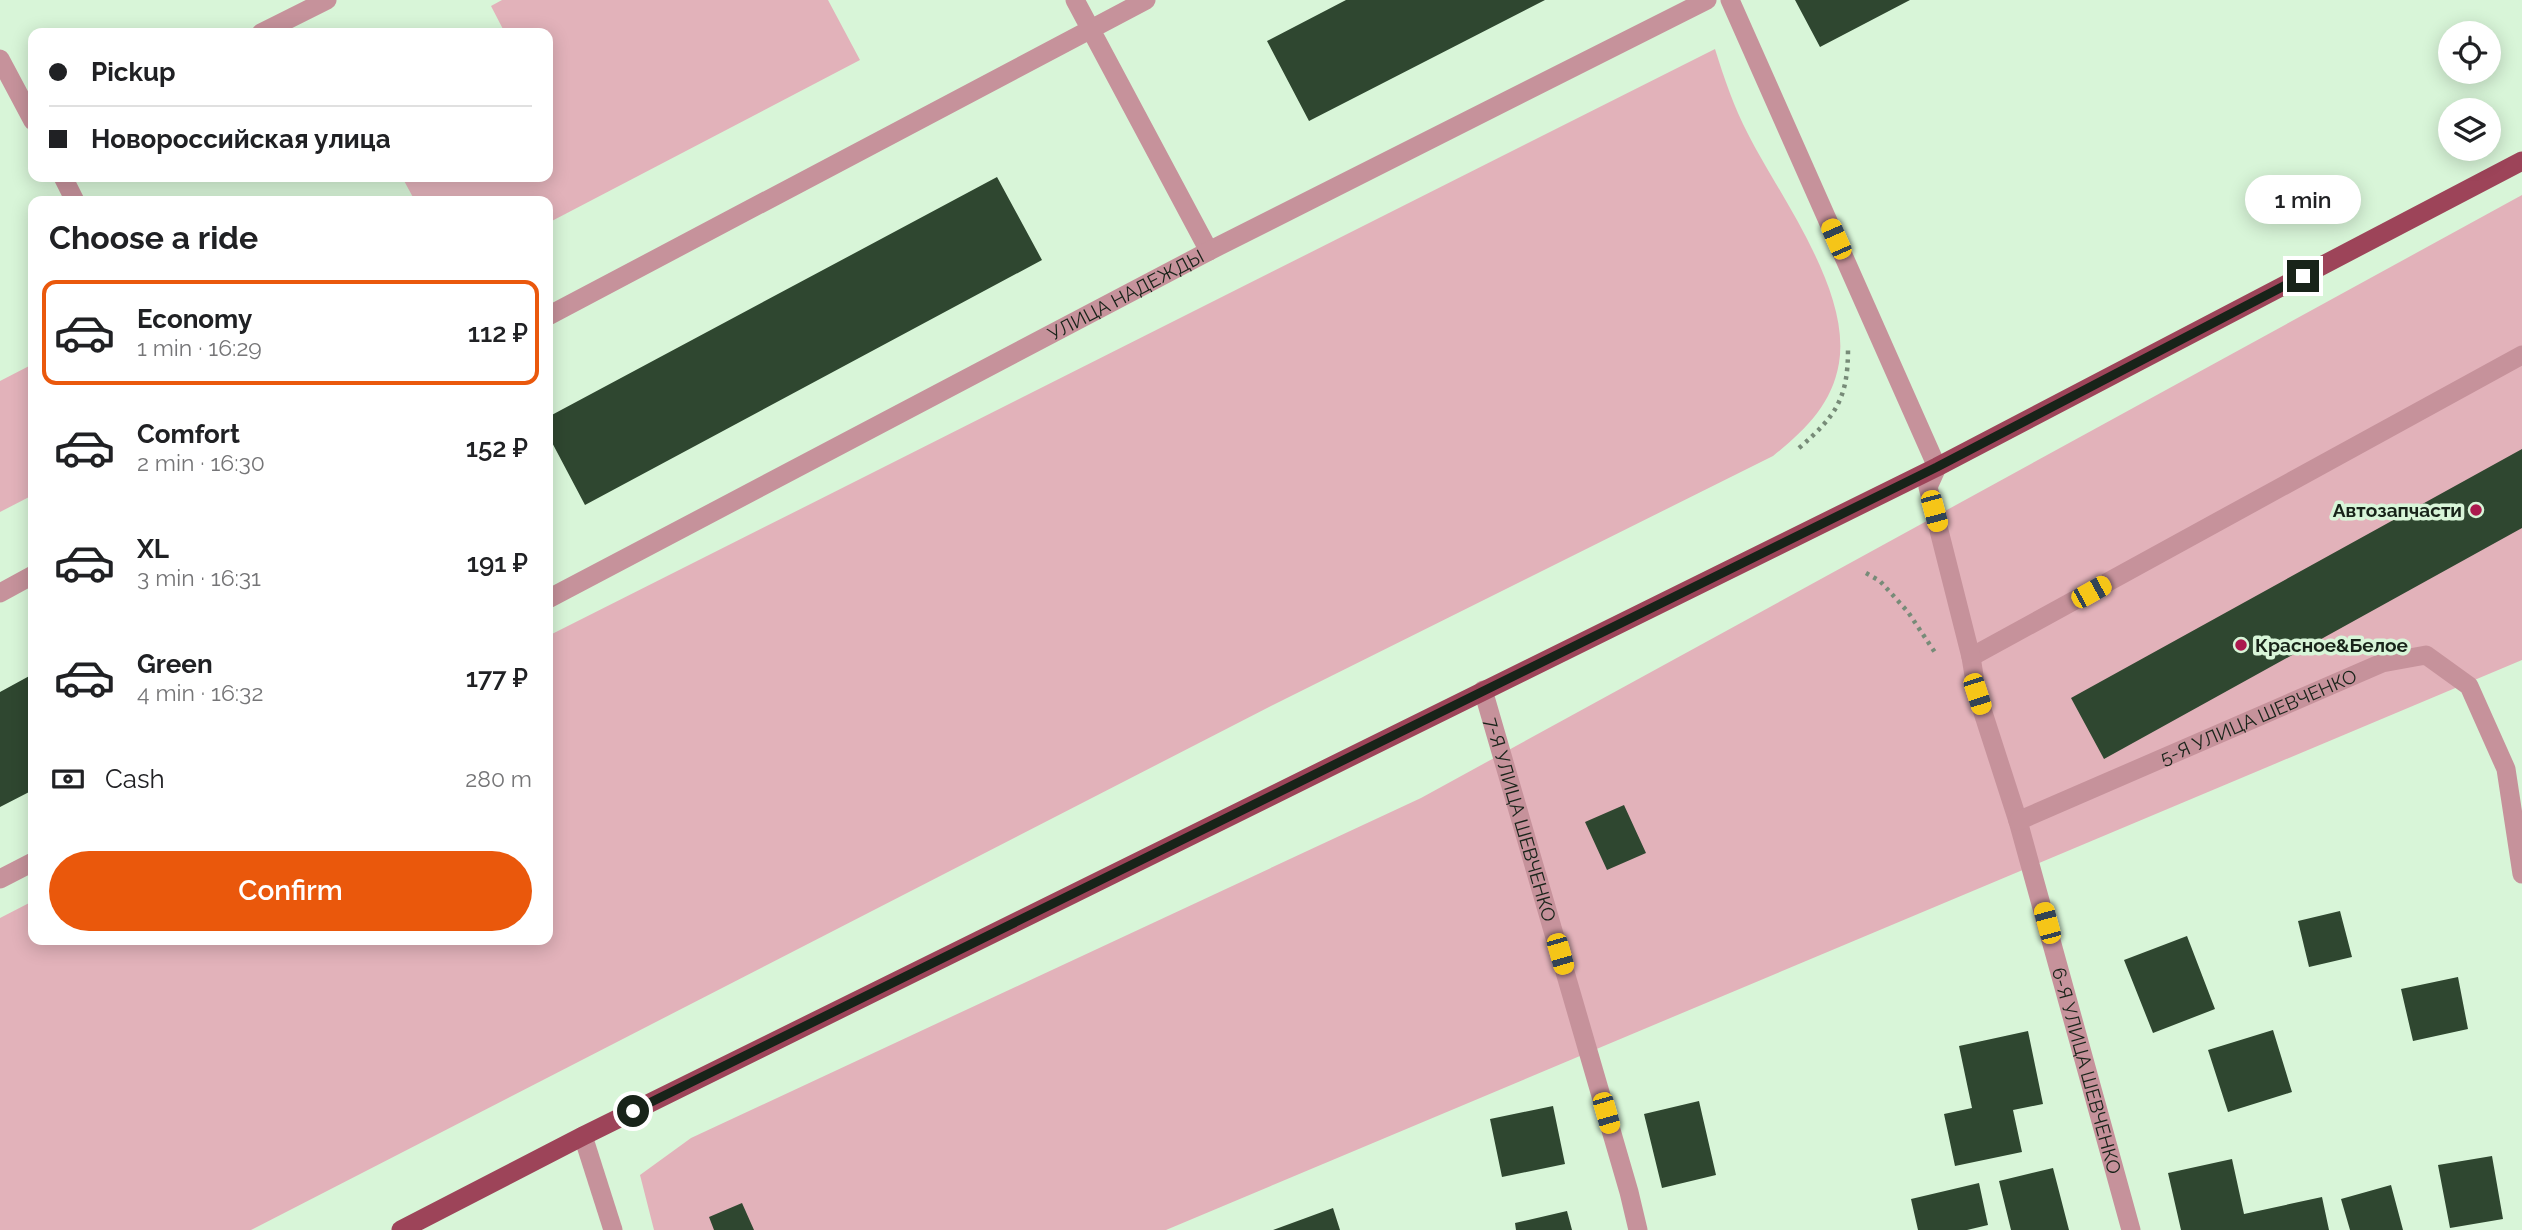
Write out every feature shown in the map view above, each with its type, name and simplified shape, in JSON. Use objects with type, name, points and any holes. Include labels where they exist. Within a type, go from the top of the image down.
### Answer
[{"type":"main road","points":[[401,1230],[583,1136],[1937,467],[2522,161]]},
{"type":"street","points":[[271,28],[327,0]]},
{"type":"street","points":[[1075,0],[1209,251]]},
{"type":"street","points":[[553,313],[1146,0]]},
{"type":"street","name":"УЛИЦА НАДЕЖДЫ","points":[[553,596],[1209,251],[1707,0]]},
{"type":"street","points":[[1730,0],[1937,467]]},
{"type":"street","points":[[0,59],[28,112]]},
{"type":"street","points":[[1971,657],[2522,355]]},
{"type":"street","name":"6-Я УЛИЦА ШЕВЧЕНКО","points":[[1937,467],[1928,487],[1971,657],[1977,694],[2018,821],[2131,1230]]},
{"type":"street","points":[[0,593],[28,578]]},
{"type":"street","name":"5-Я УЛИЦА ШЕВЧЕНКО","points":[[2018,821],[2382,663],[2426,655],[2469,686],[2506,769],[2522,874]]},
{"type":"street","name":"7-Я УЛИЦА ШЕВЧЕНКО","points":[[1483,690],[1638,1230]]},
{"type":"street","points":[[0,879],[28,865]]},
{"type":"street","points":[[583,1136],[613,1230]]},
{"type":"path","points":[[1800,448],[1835,413],[1848,368],[1848,346]]},
{"type":"path","points":[[1866,573],[1880,581],[1908,611],[1930,649],[1977,694]]},
{"type":"shaded area","points":[[502,0],[828,0],[860,60],[553,220],[553,196],[412,196],[405,182],[553,182],[553,28],[502,28],[491,6]]},
{"type":"shaded area","points":[[1715,49],[1743,124],[1810,245],[1834,305],[1840,335],[1839,363],[1830,392],[1806,427],[1773,456],[1271,706],[251,1230],[0,1230],[0,918],[28,904],[28,945],[553,945],[553,633]]},
{"type":"shaded area","points":[[2522,195],[2522,660],[1166,1230],[654,1230],[640,1175],[691,1138],[1421,798]]},
{"type":"shaded area","points":[[28,367],[28,498],[0,512],[0,381]]},
{"type":"building","points":[[1346,0],[1545,0],[1309,121],[1267,41]]},
{"type":"building","points":[[1795,0],[1910,0],[1820,47]]},
{"type":"building","points":[[997,177],[1042,260],[585,505],[553,444],[553,414]]},
{"type":"building","points":[[2522,449],[2522,528],[2104,759],[2071,698]]},
{"type":"building","points":[[28,677],[28,793],[0,807],[0,692]]},
{"type":"building","points":[[1624,805],[1646,853],[1607,870],[1585,822]]},
{"type":"building","points":[[2340,911],[2352,957],[2309,967],[2298,921]]},
{"type":"building","points":[[2187,936],[2215,1009],[2153,1033],[2124,960]]},
{"type":"building","points":[[2458,977],[2468,1029],[2413,1041],[2401,989]]},
{"type":"building","points":[[2273,1030],[2292,1092],[2228,1112],[2208,1050]]},
{"type":"building","points":[[2028,1031],[2043,1104],[2013,1110],[2022,1152],[1955,1166],[1944,1114],[1972,1108],[1959,1046]]},
{"type":"building","points":[[1699,1101],[1716,1175],[1662,1188],[1644,1114]]},
{"type":"building","points":[[1553,1106],[1565,1164],[1502,1177],[1490,1119]]},
{"type":"building","points":[[2492,1156],[2503,1219],[2450,1228],[2438,1165]]},
{"type":"building","points":[[2232,1159],[2244,1214],[2322,1197],[2329,1230],[2181,1230],[2168,1173]]},
{"type":"building","points":[[2053,1168],[2069,1230],[2011,1230],[1999,1181]]},
{"type":"building","points":[[1979,1183],[1988,1225],[1967,1230],[1918,1230],[1911,1199]]},
{"type":"building","points":[[2391,1185],[2403,1230],[2350,1230],[2341,1199]]},
{"type":"building","points":[[742,1203],[754,1230],[714,1230],[709,1217]]},
{"type":"building","points":[[1333,1208],[1340,1230],[1273,1230]]},
{"type":"building","points":[[1567,1211],[1572,1230],[1516,1230],[1515,1223]]},
{"type":"place","name":"Автозапчасти","points":[[2476,510]]},
{"type":"place","name":"Красное&Белое","points":[[2241,645]]},
{"type":"route","points":[[633,1111],[1937,467],[2303,276]]}]
